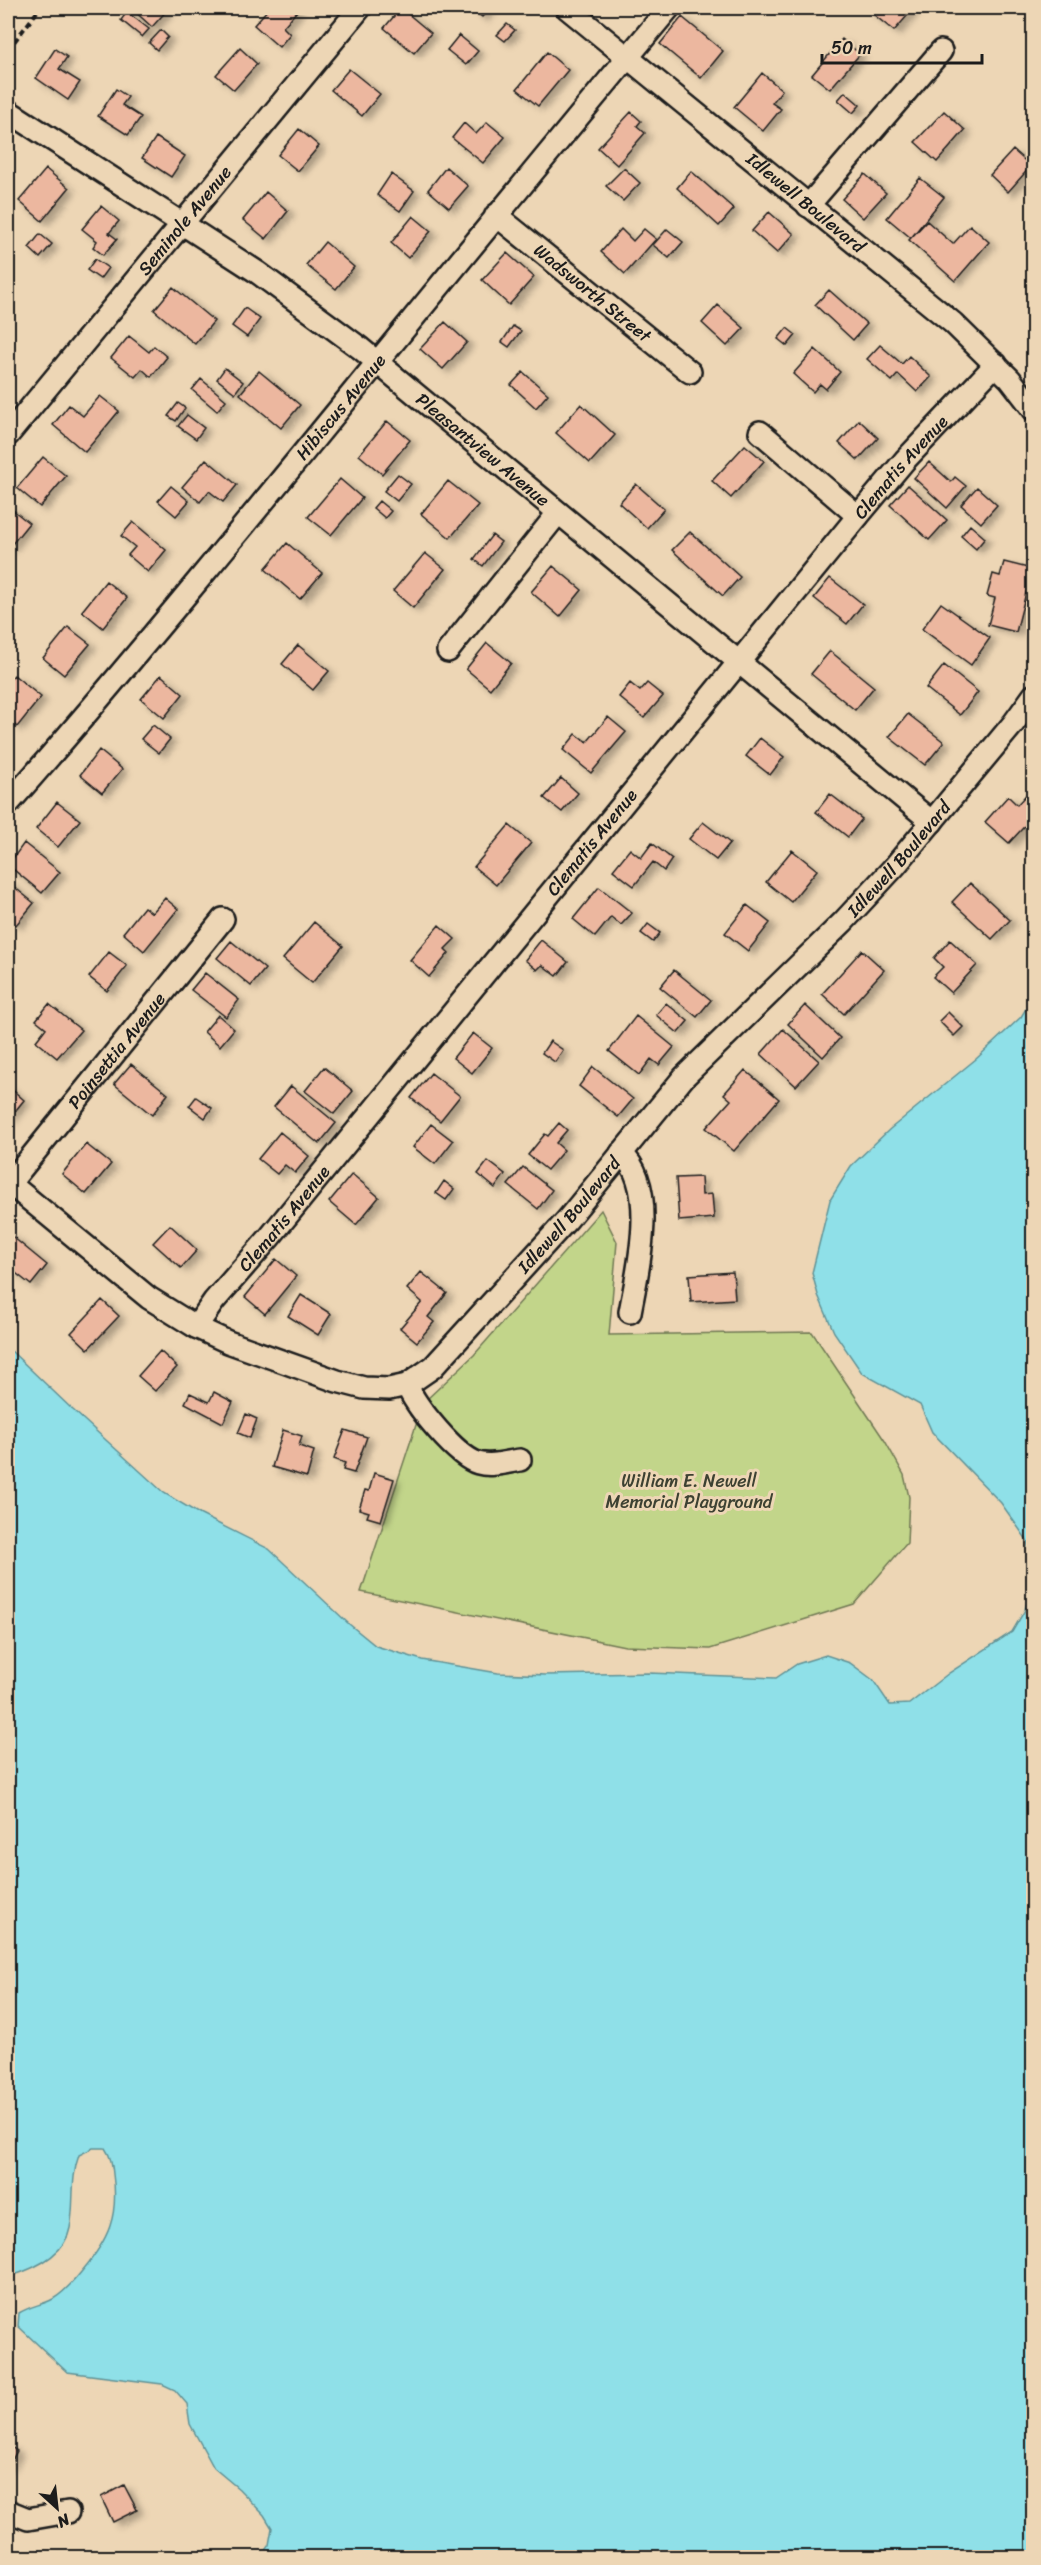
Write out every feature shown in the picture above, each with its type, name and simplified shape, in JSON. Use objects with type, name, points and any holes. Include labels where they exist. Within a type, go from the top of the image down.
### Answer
[{"type":"street","name":"Seminole Avenue","points":[[8,435],[360,8]]},
{"type":"street","name":"Idlewell Boulevard","points":[[567,8],[808,207],[953,323],[996,364],[1034,410]]},
{"type":"street","name":"Hibiscus Avenue","points":[[8,804],[108,690],[378,363],[496,215],[669,8]]},
{"type":"street","points":[[808,207],[941,51]]},
{"type":"street","name":"Pleasantview Avenue","points":[[8,111],[273,283],[378,363],[932,822]]},
{"type":"street","name":"Wadsworth Street","points":[[496,215],[690,372]]},
{"type":"street","name":"Clematis Avenue","points":[[196,1327],[214,1301],[277,1228],[858,516],[905,460],[996,364]]},
{"type":"street","points":[[760,432],[858,516]]},
{"type":"street","points":[[448,651],[558,513]]},
{"type":"street","name":"Idlewell Boulevard","points":[[9,1183],[134,1288],[196,1327],[228,1342],[351,1385],[378,1389],[407,1385],[433,1367],[553,1236],[684,1077],[861,903],[932,822],[1034,695]]},
{"type":"street","name":"Poinsettia Avenue","points":[[9,1183],[223,920]]},
{"type":"street","points":[[621,1153],[633,1166],[636,1174],[643,1214],[642,1248],[630,1312]]},
{"type":"street","points":[[407,1385],[421,1411],[471,1460],[488,1465],[520,1460]]},
{"type":"street","points":[[8,2511],[28,2519],[68,2512]]},
{"type":"path","points":[[8,50],[40,8]]},
{"type":"green space","name":"William E. Newell Memorial Playground","points":[[601,1210],[617,1242],[609,1335],[812,1332],[885,1441],[904,1475],[909,1497],[907,1543],[854,1604],[710,1649],[625,1646],[361,1592],[417,1422],[410,1415],[474,1355]]},
{"type":"water","points":[[1033,997],[1033,1575],[1027,1540],[1001,1503],[932,1432],[920,1405],[862,1373],[834,1332],[818,1295],[812,1273],[830,1200],[851,1166],[890,1129],[976,1059],[1021,1017]]},
{"type":"water","points":[[8,1348],[164,1493],[201,1515],[269,1549],[349,1624],[376,1646],[422,1660],[498,1673],[546,1675],[649,1673],[776,1678],[797,1664],[826,1655],[850,1663],[873,1680],[890,1705],[909,1704],[949,1673],[1012,1632],[1025,1610],[1033,1580],[1033,2557],[260,2557],[269,2545],[272,2528],[264,2515],[239,2489],[214,2468],[190,2424],[187,2404],[175,2390],[162,2384],[67,2372],[18,2326],[19,2313],[49,2301],[65,2290],[99,2248],[113,2215],[114,2189],[112,2164],[105,2148],[93,2148],[79,2155],[74,2173],[71,2219],[67,2238],[46,2260],[8,2277]]},
{"type":"building","points":[[131,8],[169,8],[152,27]]},
{"type":"building","points":[[269,8],[298,10],[283,27],[290,34],[279,47],[254,25]]},
{"type":"building","points":[[401,8],[431,33],[414,53],[384,28]]},
{"type":"building","points":[[471,8],[490,8],[482,17]]},
{"type":"building","points":[[869,8],[914,8],[894,31],[868,10]]},
{"type":"building","points":[[127,12],[149,29],[142,37],[121,20]]},
{"type":"building","points":[[682,17],[723,51],[701,78],[660,44]]},
{"type":"building","points":[[507,24],[515,30],[505,41],[497,35]]},
{"type":"building","points":[[161,30],[168,37],[157,50],[149,43]]},
{"type":"building","points":[[459,35],[478,51],[466,65],[447,50]]},
{"type":"building","points":[[842,39],[860,54],[830,89],[812,75]]},
{"type":"building","points":[[240,48],[257,64],[234,90],[216,75]]},
{"type":"building","points":[[55,49],[67,57],[59,69],[80,82],[68,100],[36,78]]},
{"type":"building","points":[[547,52],[568,70],[538,106],[517,89]]},
{"type":"building","points":[[349,69],[380,94],[362,116],[331,90]]},
{"type":"building","points":[[762,73],[782,90],[772,103],[781,109],[763,131],[734,107]]},
{"type":"building","points":[[116,89],[128,97],[122,105],[141,117],[128,135],[98,116]]},
{"type":"building","points":[[845,92],[860,105],[853,113],[838,100]]},
{"type":"building","points":[[944,111],[965,130],[937,162],[915,142]]},
{"type":"building","points":[[631,112],[641,121],[637,126],[645,133],[617,165],[598,148]]},
{"type":"building","points":[[487,122],[505,137],[483,163],[452,138],[464,123],[476,134]]},
{"type":"building","points":[[299,129],[319,146],[298,171],[278,155]]},
{"type":"building","points":[[156,137],[185,156],[171,177],[142,158]]},
{"type":"building","points":[[1013,150],[1031,166],[1008,192],[990,175]]},
{"type":"building","points":[[446,167],[468,186],[449,208],[428,190]]},
{"type":"building","points":[[624,168],[640,183],[623,201],[606,186]]},
{"type":"building","points":[[46,169],[69,188],[42,221],[19,201]]},
{"type":"building","points":[[691,171],[734,209],[719,226],[677,188]]},
{"type":"building","points":[[391,174],[414,191],[400,211],[377,195]]},
{"type":"building","points":[[865,174],[886,193],[863,218],[842,199]]},
{"type":"building","points":[[920,178],[944,197],[911,238],[887,218]]},
{"type":"building","points":[[266,192],[288,211],[266,239],[243,220]]},
{"type":"building","points":[[101,206],[119,221],[109,233],[117,239],[103,255],[93,247],[97,241],[82,229]]},
{"type":"building","points":[[769,212],[794,234],[777,253],[752,231]]},
{"type":"building","points":[[413,216],[431,231],[408,258],[391,243]]},
{"type":"building","points":[[927,221],[953,244],[970,225],[989,242],[955,281],[909,240]]},
{"type":"building","points":[[621,229],[633,241],[644,229],[656,239],[625,274],[601,252]]},
{"type":"building","points":[[667,229],[683,242],[669,258],[653,245]]},
{"type":"building","points":[[40,234],[52,244],[40,258],[29,248]]},
{"type":"building","points":[[325,242],[354,267],[336,289],[306,265]]},
{"type":"building","points":[[507,253],[534,277],[509,305],[482,280]]},
{"type":"building","points":[[95,259],[108,268],[100,279],[87,270]]},
{"type":"building","points":[[173,287],[214,321],[195,344],[154,310]]},
{"type":"building","points":[[829,290],[867,324],[853,340],[815,305]]},
{"type":"building","points":[[718,305],[744,328],[727,346],[702,323]]},
{"type":"building","points":[[245,308],[260,319],[247,337],[232,326]]},
{"type":"building","points":[[445,322],[467,342],[443,369],[420,349]]},
{"type":"building","points":[[513,326],[521,331],[509,347],[502,342]]},
{"type":"building","points":[[787,328],[796,335],[787,346],[778,339]]},
{"type":"building","points":[[129,336],[149,352],[154,346],[167,357],[151,377],[142,369],[135,377],[111,358]]},
{"type":"building","points":[[880,345],[902,364],[909,356],[931,377],[917,392],[898,374],[892,381],[867,359]]},
{"type":"building","points":[[815,349],[840,372],[826,389],[820,384],[813,392],[793,374]]},
{"type":"building","points":[[225,368],[243,382],[235,393],[217,379]]},
{"type":"building","points":[[259,371],[300,405],[281,428],[240,394]]},
{"type":"building","points":[[523,372],[548,394],[536,408],[511,385]]},
{"type":"building","points":[[201,379],[226,400],[217,411],[192,390]]},
{"type":"building","points":[[100,396],[119,411],[85,452],[53,425],[69,405],[83,416]]},
{"type":"building","points":[[178,403],[185,408],[176,421],[168,416]]},
{"type":"building","points":[[581,404],[615,435],[590,463],[556,433]]},
{"type":"building","points":[[187,415],[204,428],[196,439],[178,426]]},
{"type":"building","points":[[859,420],[878,438],[858,460],[839,443]]},
{"type":"building","points":[[387,421],[410,440],[382,474],[359,455]]},
{"type":"building","points":[[745,445],[764,461],[731,498],[712,481]]},
{"type":"building","points":[[43,457],[66,476],[40,507],[17,488]]},
{"type":"building","points":[[206,459],[237,485],[223,502],[209,491],[200,502],[182,487]]},
{"type":"building","points":[[929,462],[951,482],[955,477],[966,486],[947,508],[914,478]]},
{"type":"building","points":[[398,474],[411,484],[397,501],[384,491]]},
{"type":"building","points":[[340,479],[362,498],[331,535],[308,517]]},
{"type":"building","points":[[448,481],[478,505],[450,538],[421,514]]},
{"type":"building","points":[[636,484],[664,509],[647,528],[619,503]]},
{"type":"building","points":[[908,485],[947,520],[929,540],[890,505]]},
{"type":"building","points":[[171,486],[189,501],[176,516],[158,501]]},
{"type":"building","points":[[977,487],[997,505],[981,523],[961,505]]},
{"type":"building","points":[[379,501],[391,511],[385,518],[373,508]]},
{"type":"building","points":[[8,506],[29,523],[8,549]]},
{"type":"building","points":[[133,522],[166,550],[148,572],[128,555],[135,547],[121,536]]},
{"type":"building","points":[[970,525],[985,538],[976,549],[961,536]]},
{"type":"building","points":[[690,532],[740,577],[723,596],[672,550]]},
{"type":"building","points":[[492,535],[501,542],[483,566],[474,559]]},
{"type":"building","points":[[287,543],[322,573],[300,599],[265,569]]},
{"type":"building","points":[[425,553],[445,569],[413,608],[393,591]]},
{"type":"building","points":[[1004,562],[1032,569],[1016,632],[988,625],[995,598],[987,596],[993,574],[1000,576]]},
{"type":"building","points":[[553,566],[582,590],[560,617],[531,592]]},
{"type":"building","points":[[830,578],[863,604],[847,624],[814,598]]},
{"type":"building","points":[[106,581],[127,598],[103,628],[82,611]]},
{"type":"building","points":[[941,603],[990,638],[971,665],[922,629]]},
{"type":"building","points":[[68,627],[90,644],[64,675],[43,658]]},
{"type":"building","points":[[487,643],[511,663],[490,689],[466,669]]},
{"type":"building","points":[[298,645],[329,671],[313,690],[282,664]]},
{"type":"building","points":[[830,651],[874,687],[855,710],[811,674]]},
{"type":"building","points":[[944,665],[978,692],[960,715],[926,688]]},
{"type":"building","points":[[14,675],[41,697],[17,727],[8,719],[8,682]]},
{"type":"building","points":[[161,675],[183,694],[164,718],[141,699]]},
{"type":"building","points":[[630,683],[640,691],[647,683],[663,696],[644,718],[619,697]]},
{"type":"building","points":[[908,714],[944,742],[925,765],[889,737]]},
{"type":"building","points":[[608,717],[626,732],[591,773],[563,750],[576,734],[587,742]]},
{"type":"building","points":[[153,725],[170,739],[159,753],[141,739]]},
{"type":"building","points":[[760,738],[784,757],[770,775],[746,756]]},
{"type":"building","points":[[99,750],[122,769],[102,793],[80,775]]},
{"type":"building","points":[[561,778],[578,793],[562,812],[544,798]]},
{"type":"building","points":[[1032,788],[1034,816],[1009,843],[985,822],[1008,796],[1017,805]]},
{"type":"building","points":[[830,794],[862,819],[848,837],[816,812]]},
{"type":"building","points":[[57,802],[80,820],[58,847],[36,829]]},
{"type":"building","points":[[703,822],[730,843],[716,860],[689,839]]},
{"type":"building","points":[[509,825],[531,843],[496,885],[474,867]]},
{"type":"building","points":[[24,843],[60,872],[42,893],[8,865]]},
{"type":"building","points":[[652,843],[672,859],[664,871],[653,862],[634,886],[613,870],[630,849],[641,858]]},
{"type":"building","points":[[792,850],[817,870],[791,902],[766,882]]},
{"type":"building","points":[[8,882],[34,903],[16,925],[8,918]]},
{"type":"building","points":[[970,883],[1010,920],[992,939],[952,902]]},
{"type":"building","points":[[599,887],[632,913],[621,925],[611,917],[595,937],[573,919]]},
{"type":"building","points":[[165,898],[178,909],[144,951],[123,933],[144,907],[152,913]]},
{"type":"building","points":[[747,905],[770,923],[748,951],[725,933]]},
{"type":"building","points":[[314,922],[343,946],[312,983],[283,959]]},
{"type":"building","points":[[648,924],[660,933],[653,942],[641,933]]},
{"type":"building","points":[[439,925],[455,939],[445,949],[449,953],[429,977],[410,960]]},
{"type":"building","points":[[541,940],[568,962],[557,976],[542,965],[537,970],[525,960]]},
{"type":"building","points":[[950,940],[977,965],[951,993],[933,977],[943,967],[934,958]]},
{"type":"building","points":[[231,941],[265,969],[251,986],[217,958]]},
{"type":"building","points":[[862,950],[884,970],[844,1014],[822,994]]},
{"type":"building","points":[[109,952],[127,966],[107,991],[89,977]]},
{"type":"building","points":[[674,970],[711,1000],[697,1017],[660,987]]},
{"type":"building","points":[[205,973],[239,1000],[226,1017],[191,990]]},
{"type":"building","points":[[666,1003],[688,1021],[678,1033],[656,1015]]},
{"type":"building","points":[[49,1004],[81,1030],[57,1058],[36,1041],[46,1028],[36,1020]]},
{"type":"building","points":[[805,1005],[840,1038],[823,1057],[788,1024]]},
{"type":"building","points":[[948,1012],[963,1027],[954,1036],[939,1021]]},
{"type":"building","points":[[218,1015],[234,1029],[220,1046],[204,1032]]},
{"type":"building","points":[[636,1016],[674,1047],[659,1065],[651,1059],[639,1075],[609,1051]]},
{"type":"building","points":[[783,1029],[819,1061],[796,1086],[761,1054]]},
{"type":"building","points":[[473,1033],[492,1048],[472,1073],[453,1058]]},
{"type":"building","points":[[550,1041],[563,1050],[555,1062],[542,1053]]},
{"type":"building","points":[[131,1064],[168,1094],[152,1115],[114,1084]]},
{"type":"building","points":[[324,1067],[353,1091],[334,1114],[305,1091]]},
{"type":"building","points":[[593,1067],[633,1099],[618,1117],[579,1086]]},
{"type":"building","points":[[745,1070],[779,1099],[734,1151],[706,1128],[731,1100],[724,1094]]},
{"type":"building","points":[[431,1073],[460,1096],[440,1121],[411,1098]]},
{"type":"building","points":[[8,1086],[24,1100],[8,1120]]},
{"type":"building","points":[[291,1086],[336,1123],[319,1144],[274,1107]]},
{"type":"building","points":[[196,1097],[212,1108],[205,1118],[189,1106]]},
{"type":"building","points":[[559,1123],[567,1130],[556,1143],[564,1150],[547,1170],[528,1155],[545,1134],[548,1136]]},
{"type":"building","points":[[431,1124],[453,1141],[435,1164],[413,1147]]},
{"type":"building","points":[[280,1132],[309,1156],[295,1173],[285,1165],[277,1174],[258,1159]]},
{"type":"building","points":[[86,1144],[111,1164],[86,1194],[62,1174]]},
{"type":"building","points":[[488,1161],[505,1174],[495,1188],[478,1174]]},
{"type":"building","points":[[523,1167],[552,1190],[538,1209],[508,1185]]},
{"type":"building","points":[[352,1174],[379,1197],[356,1225],[329,1202]]},
{"type":"building","points":[[701,1177],[702,1195],[712,1194],[714,1218],[679,1221],[676,1178]]},
{"type":"building","points":[[444,1181],[454,1189],[446,1200],[436,1193]]},
{"type":"building","points":[[170,1225],[197,1250],[181,1268],[153,1243]]},
{"type":"building","points":[[8,1233],[47,1265],[31,1285],[8,1267]]},
{"type":"building","points":[[276,1259],[296,1276],[265,1314],[245,1297]]},
{"type":"building","points":[[421,1272],[447,1293],[428,1317],[434,1322],[417,1342],[400,1328],[422,1302],[407,1289]]},
{"type":"building","points":[[733,1272],[735,1299],[691,1302],[689,1275]]},
{"type":"building","points":[[301,1295],[331,1314],[318,1335],[288,1316]]},
{"type":"building","points":[[102,1300],[119,1316],[88,1349],[71,1333]]},
{"type":"building","points":[[160,1351],[177,1367],[155,1391],[138,1376]]},
{"type":"building","points":[[214,1392],[233,1402],[223,1423],[185,1403],[190,1393],[209,1402]]},
{"type":"building","points":[[246,1414],[257,1419],[250,1438],[238,1433]]},
{"type":"building","points":[[283,1430],[302,1436],[299,1446],[314,1451],[307,1477],[272,1467]]},
{"type":"building","points":[[345,1430],[367,1437],[354,1473],[343,1470],[345,1463],[334,1459]]},
{"type":"building","points":[[374,1473],[394,1479],[381,1521],[367,1517],[369,1512],[359,1509],[365,1490],[369,1491]]},
{"type":"building","points":[[8,2445],[17,2451],[8,2467]]},
{"type":"building","points":[[124,2485],[137,2510],[113,2522],[101,2497]]}]
